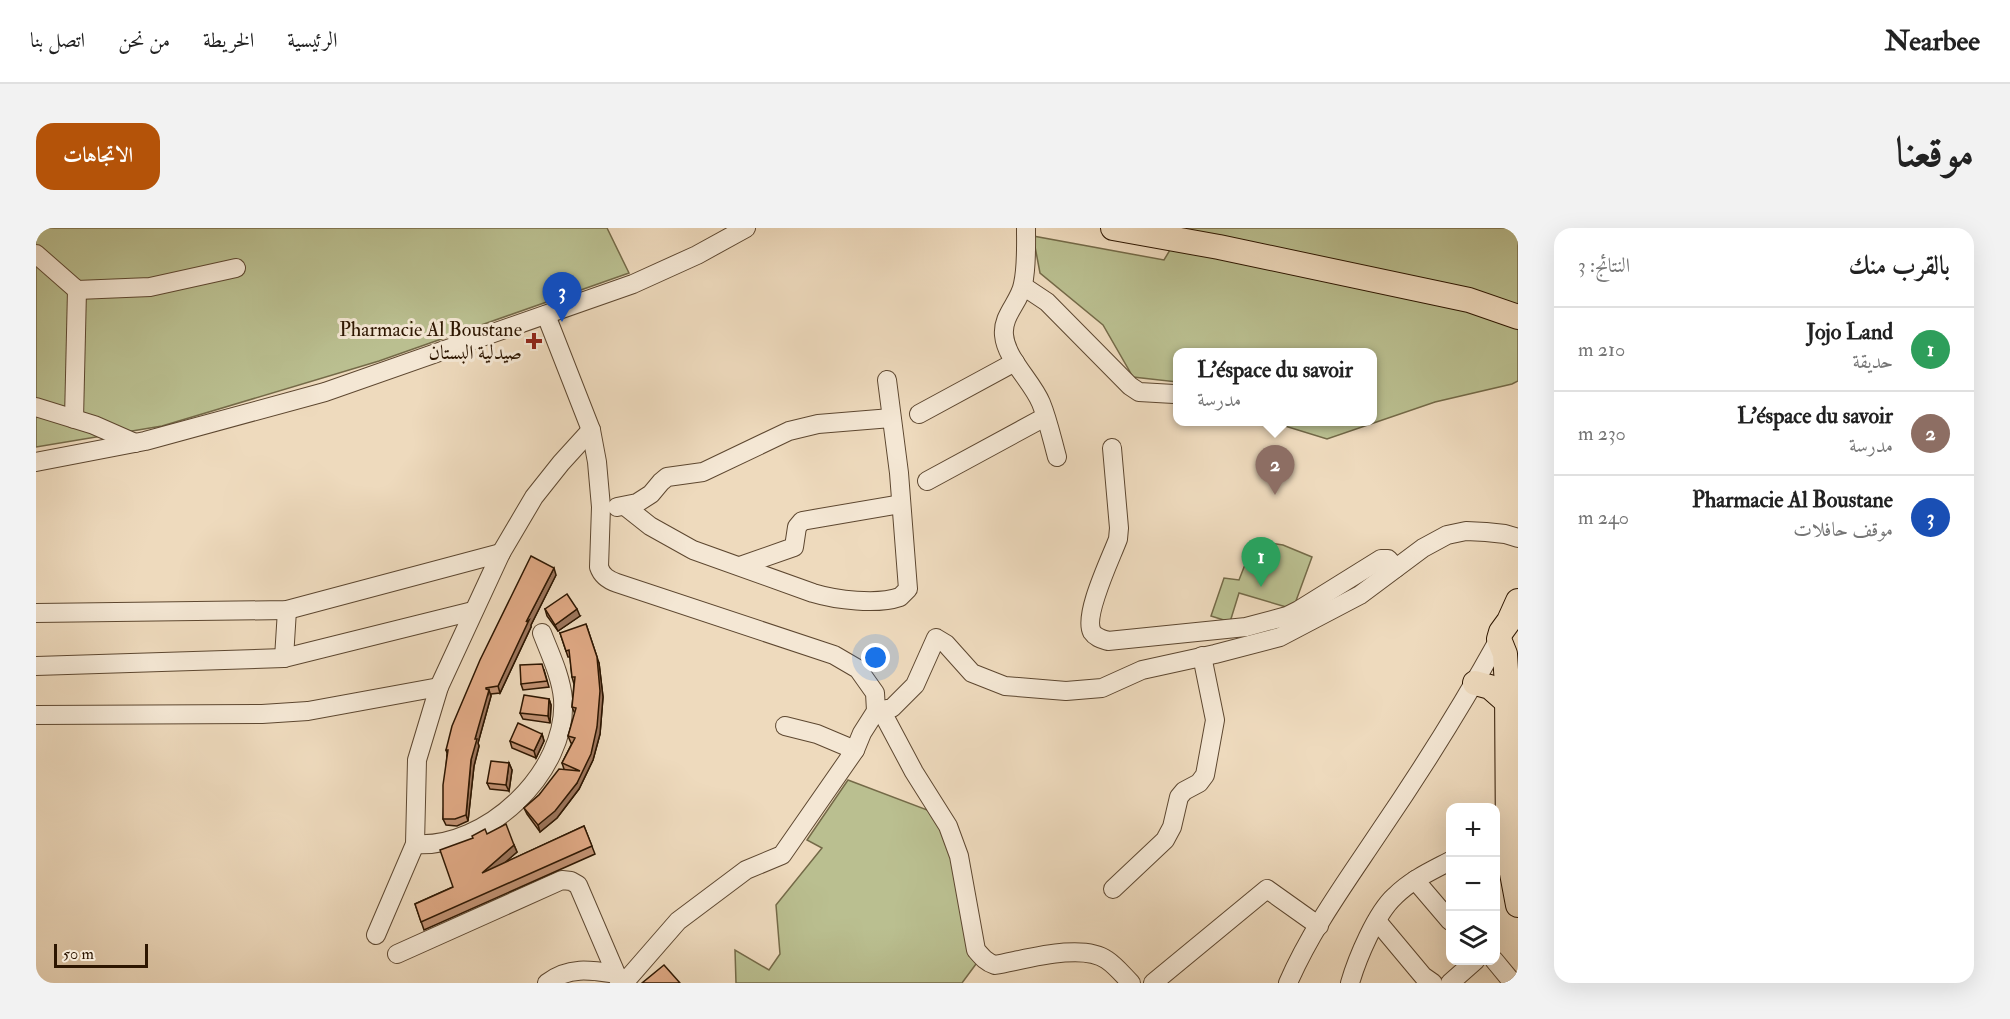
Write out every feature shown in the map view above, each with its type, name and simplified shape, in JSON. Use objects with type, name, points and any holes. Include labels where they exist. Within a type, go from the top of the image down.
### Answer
[{"type":"main road","points":[[1113,228],[1219,247],[1469,300],[1518,317]]},
{"type":"main road","points":[[1511,632],[1507,702],[1507,831],[1511,874],[1518,905]]},
{"type":"main road","points":[[1475,683],[1496,691],[1507,702]]},
{"type":"street","points":[[36,462],[135,443],[325,392],[633,284],[697,255],[746,228]]},
{"type":"street","points":[[1026,228],[1023,286],[1007,314],[1003,333],[1006,346],[1041,403],[1057,457]]},
{"type":"street","points":[[36,254],[77,290],[150,287],[236,268]]},
{"type":"street","points":[[1023,286],[1047,302],[1130,386],[1139,392],[1173,394]]},
{"type":"street","points":[[74,419],[77,290]]},
{"type":"street","points":[[546,315],[591,430],[597,462],[601,507],[599,567],[601,573],[608,580],[834,655],[858,669],[875,693],[878,710],[948,826],[958,856],[976,950],[981,957],[995,965],[1068,952],[1096,954],[1107,960],[1131,983]]},
{"type":"street","points":[[919,414],[1015,362]]},
{"type":"street","points":[[626,507],[650,526],[693,550],[831,598],[867,600],[900,597],[908,589],[896,445],[887,380]]},
{"type":"street","points":[[36,407],[93,425],[135,443]]},
{"type":"street","points":[[927,481],[1045,417]]},
{"type":"street","points":[[601,507],[626,507],[637,504],[651,494],[663,479],[703,472],[789,431],[818,424],[891,418]]},
{"type":"street","points":[[376,935],[415,844],[417,760],[439,687],[501,553],[534,497],[561,462],[591,430]]},
{"type":"street","points":[[1112,448],[1119,528],[1118,539],[1092,609],[1090,626],[1093,634],[1099,638],[1108,641],[1246,627],[1287,616],[1299,610],[1381,559],[1388,559],[1396,568]]},
{"type":"street","points":[[740,566],[794,547],[797,527],[802,521],[901,504]]},
{"type":"street","points":[[620,980],[678,921],[746,870],[782,855],[855,750],[862,733],[878,710],[892,708],[915,685],[936,638],[946,644],[972,673],[1005,686],[1046,691],[1102,688],[1142,670],[1280,637],[1360,595],[1423,548],[1447,535],[1476,531],[1505,534],[1518,538]]},
{"type":"street","points":[[36,613],[287,610],[501,553]]},
{"type":"street","points":[[284,658],[287,610]]},
{"type":"street","points":[[36,666],[284,658],[473,611]]},
{"type":"street","points":[[1288,983],[1299,957],[1338,894],[1431,756],[1475,683],[1511,632]]},
{"type":"street","points":[[415,844],[427,845],[466,836],[512,808],[542,771],[553,751],[560,728],[563,700],[557,671],[542,633]]},
{"type":"street","points":[[1113,889],[1165,840],[1172,827],[1179,797],[1184,790],[1199,783],[1205,774],[1215,720],[1202,656]]},
{"type":"street","points":[[36,715],[262,714],[308,711],[439,687]]},
{"type":"street","points":[[785,726],[817,734],[855,750]]},
{"type":"street","points":[[1354,980],[1383,908],[1395,895],[1415,880],[1446,863]]},
{"type":"street","points":[[397,954],[562,880],[571,881],[578,885],[620,980]]},
{"type":"street","points":[[1415,880],[1446,916]]},
{"type":"street","points":[[1153,983],[1267,889],[1319,926]]},
{"type":"street","points":[[1377,921],[1423,976],[1434,983]]},
{"type":"street","points":[[1450,983],[1470,965]]},
{"type":"street","points":[[1498,965],[1513,983]]},
{"type":"street","points":[[547,983],[566,972],[576,970],[620,980]]},
{"type":"green space","points":[[36,228],[607,228],[629,273],[379,361],[162,426],[36,447]]},
{"type":"green space","points":[[1183,228],[1518,228],[1518,381],[1435,402],[1377,422],[1377,348],[1173,348],[1173,382],[1133,377],[1103,325],[1040,273],[1033,236],[1164,260]]},
{"type":"green space","points":[[1285,426],[1365,426],[1327,439]]},
{"type":"green space","points":[[1257,541],[1283,545],[1312,557],[1293,609],[1239,593],[1230,622],[1211,616],[1224,578],[1239,580],[1253,544]]},
{"type":"green space","points":[[848,780],[930,811],[956,848],[976,964],[962,983],[736,983],[735,950],[769,970],[780,954],[776,905],[822,848],[807,840]]},
{"type":"building","points":[[531,556],[554,568],[526,622],[529,620],[498,686],[486,688],[489,690],[471,760],[466,815],[455,819],[443,819],[443,785],[448,750],[446,750],[452,726],[480,660]]},
{"type":"building","points":[[567,594],[577,609],[555,625],[545,609]]},
{"type":"building","points":[[586,624],[597,657],[600,691],[597,727],[591,754],[577,783],[555,811],[538,825],[524,808],[539,795],[559,769],[580,771],[562,763],[575,738],[568,736],[576,708],[572,707],[575,677],[572,677],[569,650],[566,651],[560,633]]},
{"type":"building","points":[[542,664],[547,681],[521,684],[520,665]]},
{"type":"building","points":[[524,695],[549,699],[548,716],[520,713]]},
{"type":"building","points":[[518,723],[542,734],[534,751],[510,741]]},
{"type":"building","points":[[491,761],[509,763],[506,785],[487,783]]},
{"type":"building","points":[[506,824],[514,845],[482,873],[584,826],[592,846],[421,922],[415,904],[453,887],[440,850],[473,838],[472,836],[485,829],[487,834]]},
{"type":"building","points":[[664,965],[680,983],[642,983]]},
{"type":"place","name":"Pharmacie Al Boustane","points":[[562,322]]},
{"type":"place","name":"Pharmacie Al Boustane صيدلية البستان","points":[[534,341]]},
{"type":"place","name":"L'éspace du savoir","points":[[1275,495]]},
{"type":"place","name":"Jojo Land","points":[[1261,587]]}]
